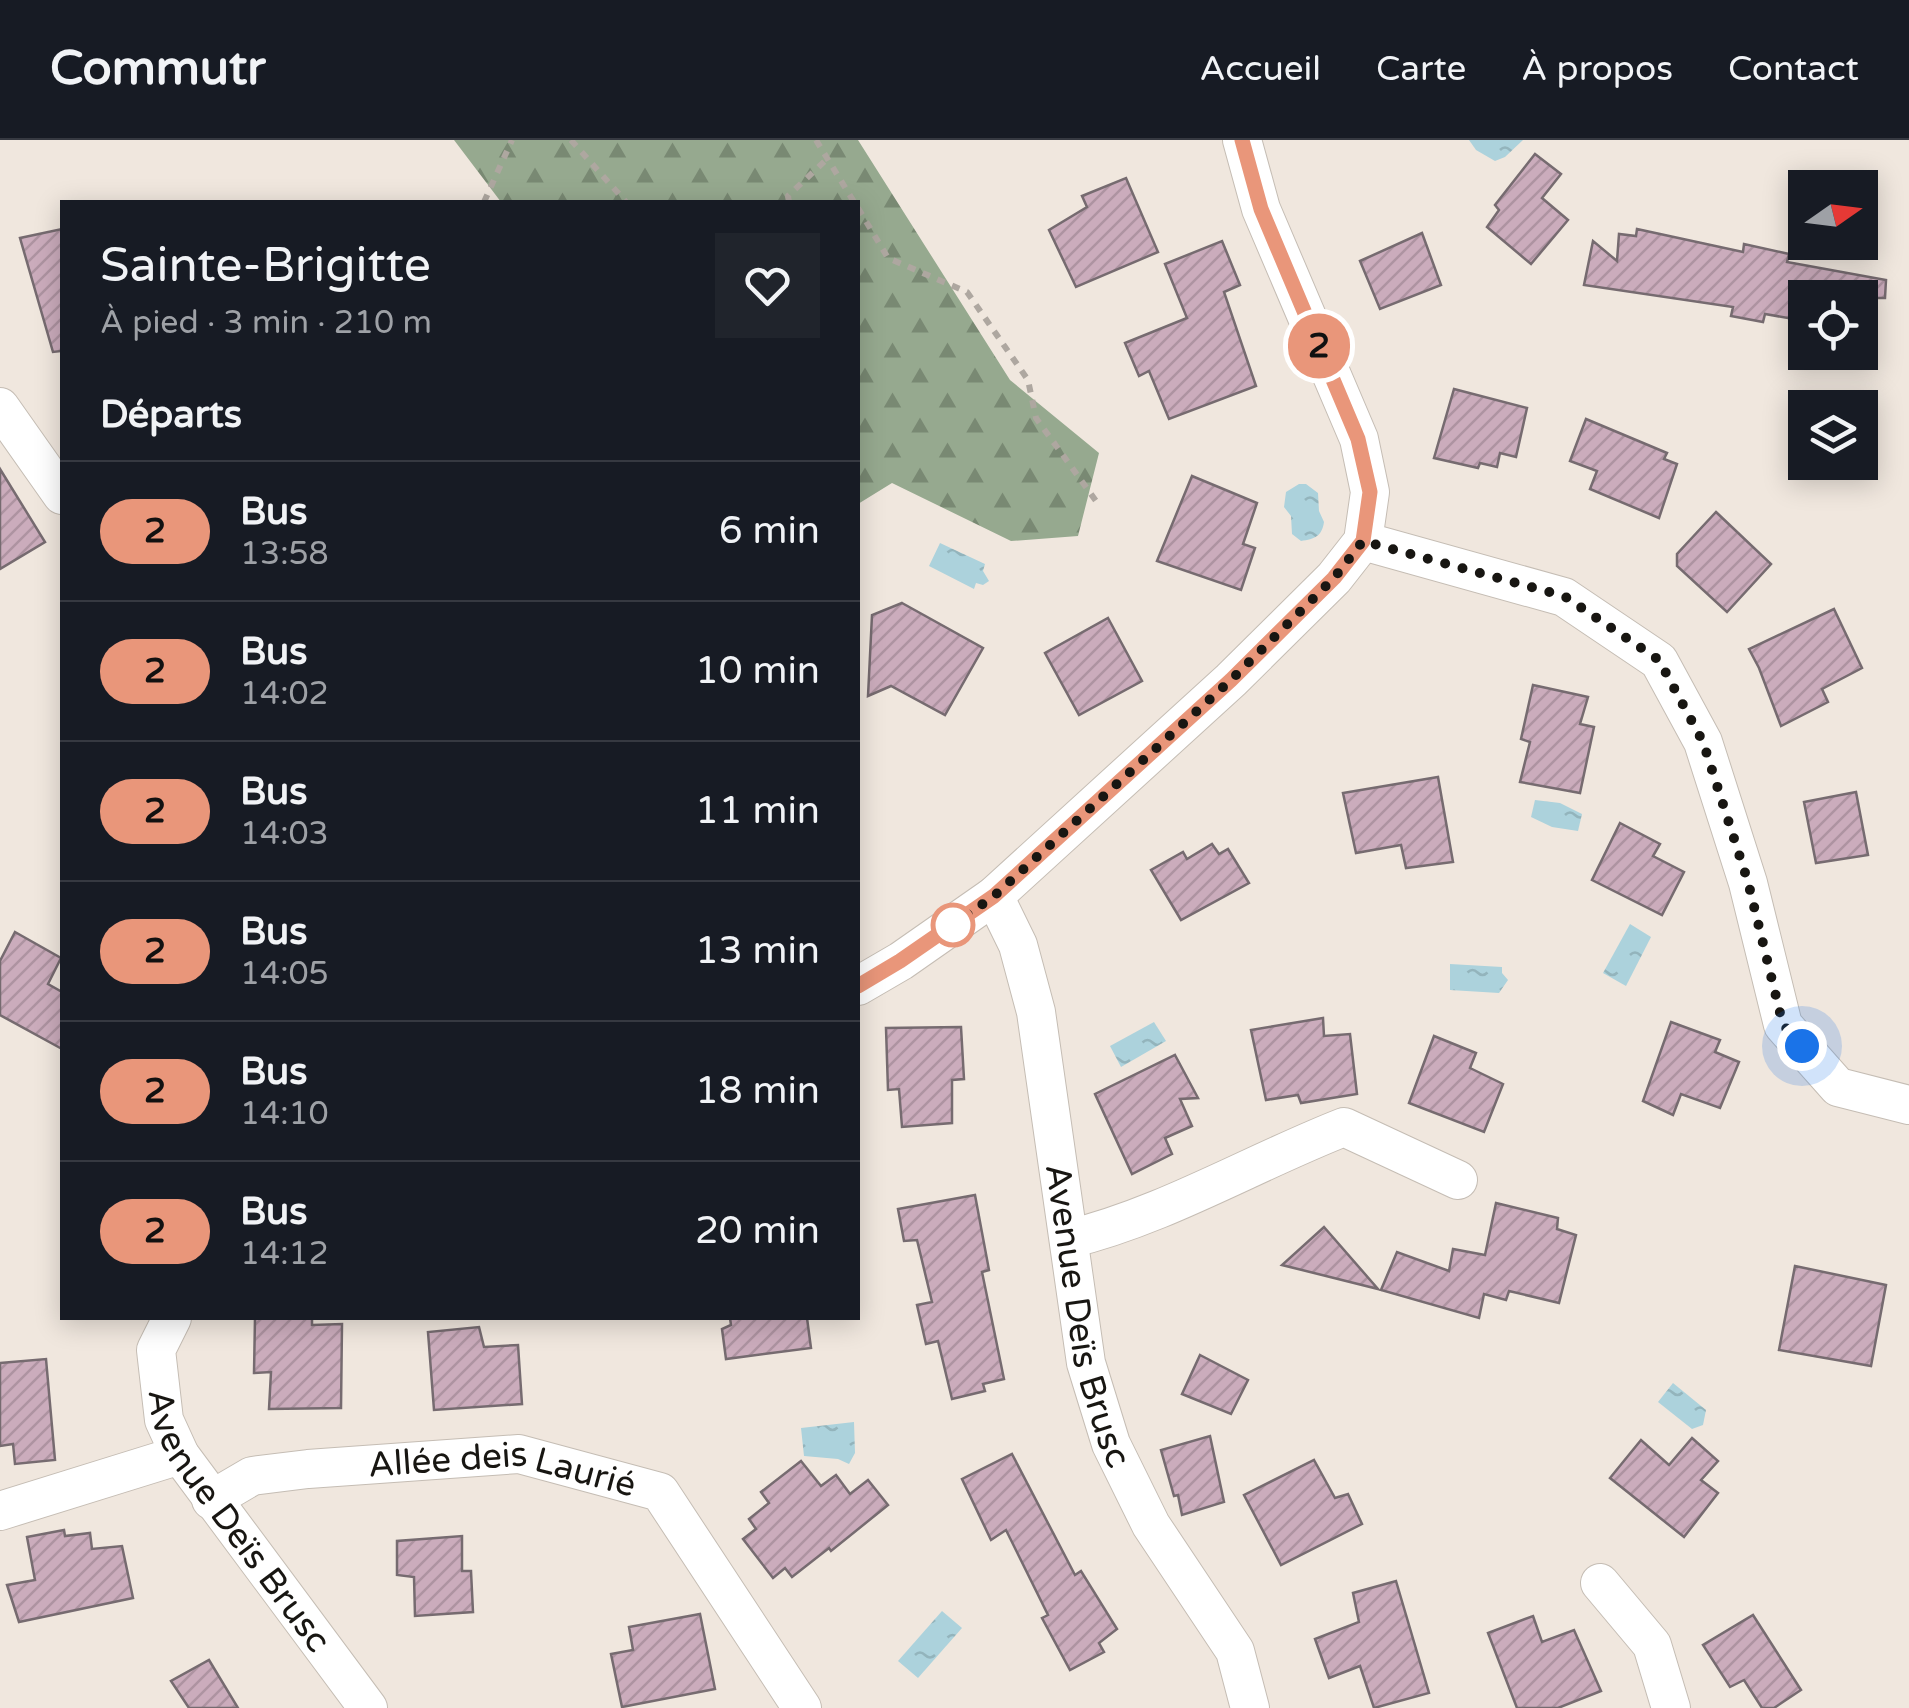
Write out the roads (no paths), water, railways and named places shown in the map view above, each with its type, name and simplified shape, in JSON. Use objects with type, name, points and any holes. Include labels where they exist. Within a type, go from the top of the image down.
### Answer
[{"type":"street","points":[[860,985],[994,896],[1231,680],[1334,578],[1363,541],[1370,492],[1358,439],[1261,209],[1242,140]]},
{"type":"street","points":[[0,407],[60,492]]},
{"type":"street","points":[[1363,541],[1564,596],[1659,660],[1703,742],[1748,882],[1783,1025],[1838,1087],[1909,1105]]},
{"type":"street","name":"Avenue Deïs Brusc","points":[[994,896],[1018,945],[1036,1012],[1086,1363],[1111,1444],[1151,1525],[1235,1651],[1250,1708]]},
{"type":"street","points":[[1069,1238],[1112,1228],[1344,1127],[1458,1180]]},
{"type":"street","name":"Avenue Deïs Brusc","points":[[171,1320],[156,1350],[164,1420],[180,1455],[362,1706]]},
{"type":"street","name":"Allée deis Laurié","points":[[211,1500],[252,1476],[519,1454],[660,1492],[802,1708]]},
{"type":"street","points":[[0,1511],[180,1455]]},
{"type":"street","points":[[1600,1582],[1652,1645],[1671,1708]]},
{"type":"water","points":[[1469,140],[1523,140],[1495,161],[1476,150]]},
{"type":"water","points":[[1299,484],[1318,493],[1324,522],[1317,536],[1301,541],[1292,534],[1291,516],[1284,507],[1286,492]]},
{"type":"water","points":[[940,543],[985,564],[983,571],[989,581],[983,585],[976,583],[974,589],[929,566]]},
{"type":"water","points":[[1535,800],[1560,803],[1582,814],[1578,831],[1552,827],[1531,817]]},
{"type":"water","points":[[1630,924],[1651,937],[1626,986],[1603,973]]},
{"type":"water","points":[[1450,964],[1502,967],[1508,980],[1499,993],[1450,990]]},
{"type":"water","points":[[1154,1022],[1166,1041],[1121,1067],[1110,1046]]},
{"type":"water","points":[[1673,1383],[1706,1410],[1703,1425],[1692,1429],[1658,1402]]},
{"type":"water","points":[[854,1422],[855,1453],[849,1464],[804,1456],[801,1428]]},
{"type":"water","points":[[942,1611],[962,1628],[918,1678],[898,1661]]}]
